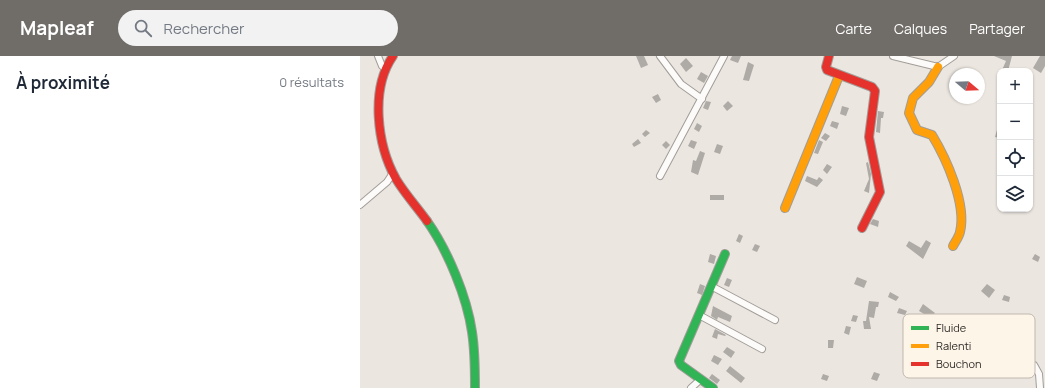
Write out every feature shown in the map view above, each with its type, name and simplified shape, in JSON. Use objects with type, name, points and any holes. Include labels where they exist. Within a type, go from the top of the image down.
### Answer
[{"type":"street","points":[[378,56],[382,66],[385,68]]},
{"type":"street","points":[[393,56],[385,68],[380,92],[380,106],[387,159],[398,182],[430,227],[443,250],[468,309],[474,336],[475,388]]},
{"type":"street","points":[[660,56],[678,81],[702,99]]},
{"type":"street","points":[[660,176],[724,56]]},
{"type":"street","points":[[829,56],[826,67],[827,70],[839,76],[872,87],[875,91],[869,137],[880,192],[862,228]]},
{"type":"street","points":[[893,56],[938,67]]},
{"type":"street","points":[[954,56],[938,67],[924,88],[913,98],[909,114],[913,126],[917,130],[932,134],[953,179],[960,226],[954,246]]},
{"type":"street","points":[[785,208],[839,76]]},
{"type":"street","points":[[360,205],[388,182],[393,173]]},
{"type":"street","points":[[388,182],[398,182]]},
{"type":"street","points":[[713,388],[681,365],[680,361],[725,254]]},
{"type":"street","points":[[711,286],[775,320]]},
{"type":"street","points":[[699,315],[762,349]]},
{"type":"street","points":[[1035,367],[1039,374],[1040,388]]},
{"type":"street","points":[[691,388],[701,379]]},
{"type":"building","points":[[636,56],[644,56],[648,65],[641,68]]},
{"type":"building","points":[[732,56],[741,56],[738,63],[730,60]]},
{"type":"building","points":[[994,56],[1012,56],[1009,68],[1003,68],[1006,61]]},
{"type":"building","points":[[1040,56],[1045,56],[1045,66],[1041,73],[1033,68]]},
{"type":"building","points":[[686,58],[693,66],[686,72],[680,64]]},
{"type":"building","points":[[748,62],[754,65],[749,81],[743,80]]},
{"type":"building","points":[[701,72],[708,76],[704,83],[697,79]]},
{"type":"building","points":[[658,94],[661,100],[656,103],[652,97]]},
{"type":"building","points":[[706,101],[711,102],[708,110],[703,108]]},
{"type":"building","points":[[728,101],[733,106],[727,111],[723,106]]},
{"type":"building","points":[[842,106],[849,108],[846,116],[840,114]]},
{"type":"building","points":[[878,111],[884,112],[883,118],[881,118],[880,133],[876,132]]},
{"type":"building","points":[[832,121],[839,123],[837,129],[830,126]]},
{"type":"building","points":[[697,123],[702,126],[699,132],[694,129]]},
{"type":"building","points":[[646,130],[650,133],[645,137],[642,134]]},
{"type":"building","points":[[825,133],[830,136],[826,141],[821,138]]},
{"type":"building","points":[[638,139],[641,143],[634,147],[632,144]]},
{"type":"building","points":[[691,140],[697,142],[694,149],[688,146]]},
{"type":"building","points":[[819,140],[823,142],[818,154],[814,153]]},
{"type":"building","points":[[666,141],[670,145],[666,149],[662,145]]},
{"type":"building","points":[[717,144],[723,146],[720,154],[714,152]]},
{"type":"building","points":[[700,151],[705,153],[698,175],[691,172],[693,160],[696,161]]},
{"type":"building","points":[[868,162],[871,174],[869,193],[864,191],[869,179],[866,163]]},
{"type":"building","points":[[827,164],[832,167],[827,174],[823,170]]},
{"type":"building","points":[[807,176],[817,180],[819,177],[823,180],[817,187],[805,181]]},
{"type":"building","points":[[710,195],[724,195],[724,200],[710,200]]},
{"type":"building","points":[[873,219],[879,221],[878,227],[870,224]]},
{"type":"building","points":[[739,234],[743,236],[740,243],[736,241]]},
{"type":"building","points":[[926,240],[931,243],[923,259],[906,246],[909,241],[921,248]]},
{"type":"building","points":[[755,244],[760,246],[757,252],[752,250]]},
{"type":"building","points":[[710,254],[716,256],[714,264],[708,262]]},
{"type":"building","points":[[1035,254],[1040,257],[1038,262],[1032,259]]},
{"type":"building","points":[[857,277],[867,281],[864,288],[854,284]]},
{"type":"building","points":[[727,278],[732,280],[729,287],[724,285]]},
{"type":"building","points":[[700,284],[705,286],[702,295],[697,293]]},
{"type":"building","points":[[987,284],[995,290],[989,298],[981,291]]},
{"type":"building","points":[[890,292],[899,297],[896,301],[888,297]]},
{"type":"building","points":[[1004,295],[1010,297],[1009,302],[1002,300]]},
{"type":"building","points":[[869,301],[879,302],[878,307],[876,307],[874,318],[869,317],[871,329],[864,329],[863,321],[866,321]]},
{"type":"building","points":[[923,304],[935,313],[924,314],[919,311]]},
{"type":"building","points":[[713,306],[732,316],[730,322],[718,317],[717,320],[711,316]]},
{"type":"building","points":[[899,308],[907,311],[906,314],[903,314],[897,313]]},
{"type":"building","points":[[853,315],[858,316],[856,322],[851,321]]},
{"type":"building","points":[[846,326],[851,327],[849,335],[844,333]]},
{"type":"building","points":[[715,329],[726,335],[718,334],[717,339],[712,337]]},
{"type":"building","points":[[828,340],[834,340],[833,348],[828,348]]},
{"type":"building","points":[[727,347],[735,352],[731,358],[723,352]]},
{"type":"building","points":[[714,355],[722,359],[718,365],[711,361]]},
{"type":"building","points":[[730,366],[745,378],[741,383],[726,371]]},
{"type":"building","points":[[874,372],[880,374],[877,381],[871,379]]},
{"type":"building","points":[[712,374],[720,380],[717,384],[709,378]]},
{"type":"building","points":[[823,374],[829,376],[827,381],[821,379]]},
{"type":"traffic: fast","points":[[427,221],[449,260],[466,304],[473,339],[475,388]]},
{"type":"traffic: fast","points":[[713,388],[681,365],[679,361],[725,254]]},
{"type":"traffic: slow","points":[[938,67],[929,82],[913,98],[909,113],[917,130],[932,135],[949,168],[954,182],[961,208],[961,221],[958,238],[953,246]]},
{"type":"traffic: slow","points":[[785,208],[839,76]]},
{"type":"traffic: jam","points":[[393,56],[386,69],[381,84],[379,100],[379,117],[384,150],[396,179],[427,221]]},
{"type":"traffic: jam","points":[[829,56],[826,67],[827,70],[872,87],[875,91],[869,137],[880,192],[862,228]]}]
